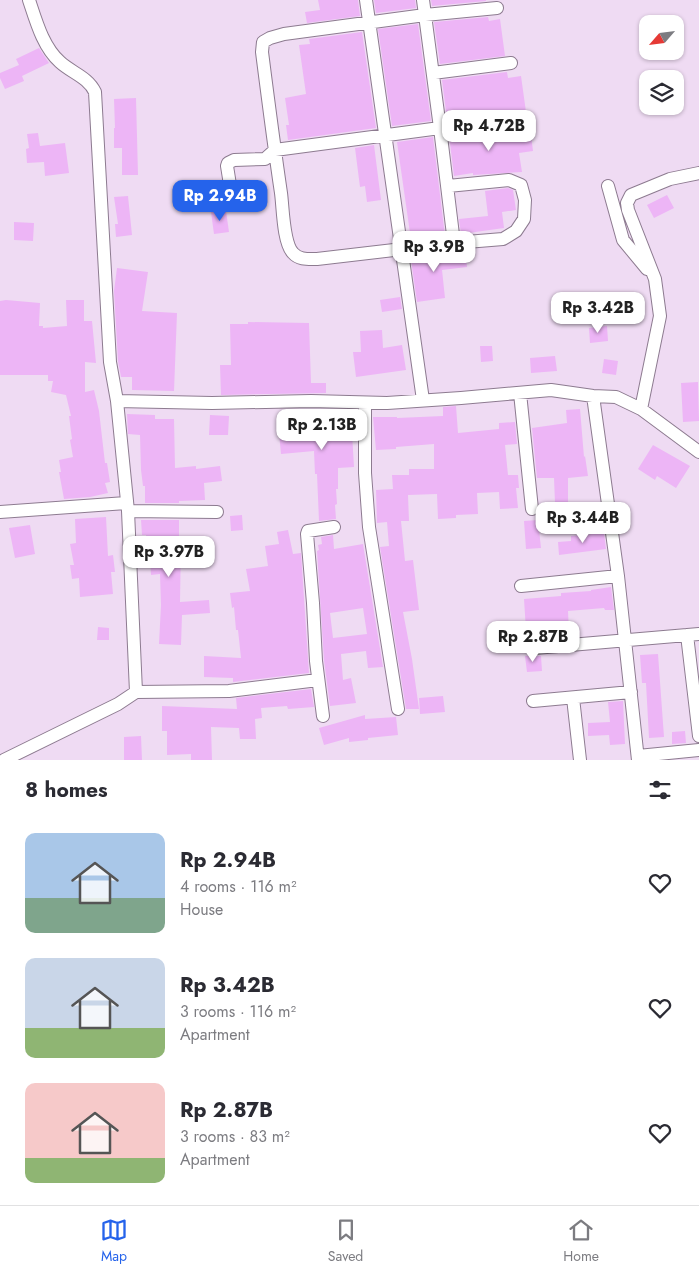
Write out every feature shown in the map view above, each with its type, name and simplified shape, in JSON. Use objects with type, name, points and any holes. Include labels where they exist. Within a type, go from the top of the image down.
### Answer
[{"type":"street","points":[[28,0],[50,51],[60,62],[87,80],[95,92],[110,362],[117,401],[127,507],[136,692]]},
{"type":"street","points":[[366,0],[423,400]]},
{"type":"street","points":[[423,0],[454,243]]},
{"type":"street","points":[[448,186],[509,180],[521,186],[525,200],[524,219],[516,231],[503,240],[402,248],[317,259],[298,258],[291,251],[286,236],[262,52],[264,42],[284,34],[425,15],[497,8]]},
{"type":"street","points":[[433,73],[511,63]]},
{"type":"street","points":[[191,202],[219,202],[228,199],[231,192],[228,162],[234,160],[265,160],[275,150],[440,128],[526,120]]},
{"type":"street","points":[[641,409],[660,316],[655,279],[627,203],[632,195],[670,179],[699,173]]},
{"type":"street","points":[[608,186],[622,240],[655,279]]},
{"type":"street","points":[[117,401],[212,403],[311,401],[365,403],[461,398],[551,390],[616,398],[641,409],[699,452]]},
{"type":"street","points":[[520,393],[532,510]]},
{"type":"street","points":[[592,396],[618,576],[638,758],[699,750]]},
{"type":"street","points":[[365,403],[365,473],[369,527],[398,709]]},
{"type":"street","points":[[0,512],[127,507],[217,512]]},
{"type":"street","points":[[323,716],[318,680],[307,534],[312,529],[334,527]]},
{"type":"street","points":[[521,586],[618,576]]},
{"type":"street","points":[[534,648],[693,635],[699,736]]},
{"type":"street","points":[[4,760],[118,704],[136,692],[229,691],[318,680]]},
{"type":"street","points":[[534,701],[631,692]]},
{"type":"street","points":[[573,698],[580,760]]},
{"type":"building","points":[[318,0],[358,0],[360,16],[307,23],[305,12],[320,10]]},
{"type":"building","points":[[374,0],[415,0],[416,8],[376,13]]},
{"type":"building","points":[[431,0],[486,0],[486,1],[432,6]]},
{"type":"building","points":[[488,17],[489,21],[500,19],[505,56],[440,64],[434,22]]},
{"type":"building","points":[[418,24],[431,121],[392,126],[378,29]]},
{"type":"building","points":[[362,32],[376,128],[288,140],[286,125],[289,125],[285,98],[306,94],[299,45],[310,44],[309,39]]},
{"type":"building","points":[[39,48],[49,63],[22,76],[24,81],[5,89],[0,73],[19,65],[16,59]]},
{"type":"building","points":[[507,72],[508,78],[521,76],[526,112],[447,119],[442,80]]},
{"type":"building","points":[[136,98],[138,175],[122,175],[122,148],[114,148],[114,99]]},
{"type":"building","points":[[528,128],[533,151],[519,153],[522,172],[473,175],[473,173],[454,176],[449,135]]},
{"type":"building","points":[[38,133],[40,146],[65,143],[69,173],[45,176],[44,162],[27,163],[26,149],[29,148],[27,134]]},
{"type":"building","points":[[433,137],[445,236],[411,240],[397,142]]},
{"type":"building","points":[[374,145],[381,200],[367,202],[365,186],[360,187],[355,148]]},
{"type":"building","points":[[508,188],[513,190],[516,210],[502,212],[504,228],[461,234],[459,219],[488,216],[485,191]]},
{"type":"building","points":[[667,195],[674,208],[654,218],[647,205]]},
{"type":"building","points":[[128,196],[132,235],[116,237],[115,224],[118,224],[114,197]]},
{"type":"building","points":[[226,211],[229,232],[214,234],[211,212]]},
{"type":"building","points":[[14,222],[34,223],[33,241],[14,240]]},
{"type":"building","points":[[465,250],[467,267],[442,270],[445,298],[417,302],[411,260],[414,259],[414,256]]},
{"type":"building","points":[[117,268],[148,272],[142,311],[177,313],[174,391],[132,390],[132,377],[121,377],[118,361],[114,291]]},
{"type":"building","points":[[400,297],[402,309],[382,312],[380,300]]},
{"type":"building","points":[[66,300],[84,300],[84,321],[92,321],[96,363],[85,362],[85,392],[94,390],[99,411],[105,463],[107,463],[110,482],[105,483],[108,493],[90,497],[64,499],[59,472],[61,472],[59,460],[73,457],[70,440],[72,439],[69,416],[71,416],[66,395],[51,392],[53,381],[48,381],[48,375],[0,375],[0,301],[40,303],[39,326],[43,326],[43,328],[67,326]]},
{"type":"building","points":[[248,322],[309,323],[311,383],[326,383],[326,393],[221,395],[220,365],[231,365],[230,324],[248,324]]},
{"type":"building","points":[[607,326],[608,341],[590,343],[589,328]]},
{"type":"building","points":[[382,330],[383,348],[402,345],[406,370],[356,377],[353,352],[361,352],[360,331]]},
{"type":"building","points":[[480,346],[492,346],[493,361],[481,362]]},
{"type":"building","points":[[555,356],[557,371],[531,373],[530,358]]},
{"type":"building","points":[[604,359],[618,361],[616,375],[602,373]]},
{"type":"building","points":[[698,382],[699,421],[683,422],[681,383]]},
{"type":"building","points":[[456,406],[458,433],[499,429],[499,423],[515,422],[517,444],[505,445],[508,475],[518,475],[519,488],[516,488],[518,508],[500,509],[499,492],[477,493],[478,514],[456,515],[456,518],[438,519],[437,494],[408,495],[409,521],[401,521],[405,561],[413,560],[419,610],[403,612],[419,709],[406,709],[380,547],[389,546],[387,522],[377,523],[376,490],[393,489],[392,475],[409,475],[409,469],[434,469],[434,444],[376,450],[373,417],[443,416],[443,407]]},
{"type":"building","points":[[310,409],[326,410],[326,416],[357,417],[357,433],[352,433],[354,467],[338,468],[337,504],[335,505],[336,519],[319,521],[314,451],[281,454],[278,422],[310,419]]},
{"type":"building","points":[[580,409],[584,457],[588,476],[568,478],[568,503],[555,503],[554,478],[537,478],[532,428],[567,423],[566,410]]},
{"type":"building","points":[[127,414],[155,415],[155,419],[174,419],[175,468],[196,466],[196,469],[220,466],[222,481],[204,483],[205,500],[179,501],[179,503],[145,503],[145,486],[143,486],[141,470],[140,435],[128,434]]},
{"type":"building","points":[[210,415],[229,416],[228,435],[209,435]]},
{"type":"building","points":[[653,445],[690,466],[676,488],[657,476],[655,480],[638,469]]},
{"type":"building","points":[[242,515],[243,530],[231,531],[230,516]]},
{"type":"building","points":[[106,517],[108,556],[113,555],[115,572],[111,572],[113,594],[80,597],[79,578],[72,579],[70,565],[74,565],[70,544],[76,543],[75,519]]},
{"type":"building","points":[[141,520],[179,520],[179,539],[181,539],[180,602],[209,600],[210,613],[182,615],[181,645],[159,644],[160,574],[151,575],[150,559],[147,559],[146,535],[142,535]]},
{"type":"building","points":[[538,520],[541,548],[526,549],[524,521]]},
{"type":"building","points":[[30,525],[35,554],[15,558],[9,528]]},
{"type":"building","points":[[288,530],[293,554],[301,553],[309,673],[233,682],[233,678],[204,677],[204,656],[241,658],[238,630],[236,630],[234,607],[232,608],[230,593],[250,591],[246,569],[268,566],[265,546],[279,544],[277,532]]},
{"type":"building","points":[[604,533],[606,549],[559,555],[558,542],[571,541],[571,536]]},
{"type":"building","points":[[333,535],[334,549],[363,544],[383,667],[368,668],[366,651],[341,654],[343,680],[351,678],[356,703],[330,706],[324,660],[317,551],[319,550],[318,545],[322,544],[321,537]],"holes":[[[363,608],[367,634],[333,638],[330,613]]]},
{"type":"building","points":[[611,587],[614,610],[605,610],[604,608],[568,611],[569,633],[540,635],[539,639],[531,641],[527,646],[524,599],[561,596],[561,593],[591,591]]},
{"type":"building","points":[[98,627],[109,628],[109,640],[97,640]]},
{"type":"building","points":[[528,651],[532,656],[541,656],[542,671],[527,672],[525,656],[528,656]]},
{"type":"building","points":[[658,654],[664,737],[649,738],[646,683],[642,683],[640,655]]},
{"type":"building","points":[[311,689],[314,707],[288,709],[287,706],[261,708],[262,718],[255,719],[256,739],[240,739],[239,728],[211,727],[212,760],[191,760],[191,754],[167,755],[167,731],[162,731],[162,706],[237,709],[236,698]]},
{"type":"building","points":[[443,696],[445,712],[420,714],[419,698]]},
{"type":"building","points":[[623,701],[625,744],[610,745],[609,735],[588,736],[588,723],[610,722],[608,702]]},
{"type":"building","points":[[365,715],[365,719],[396,717],[398,735],[349,742],[349,738],[324,745],[319,728]]},
{"type":"building","points":[[685,731],[686,743],[672,744],[672,732]]},
{"type":"building","points":[[141,736],[142,760],[124,760],[124,737]]}]
